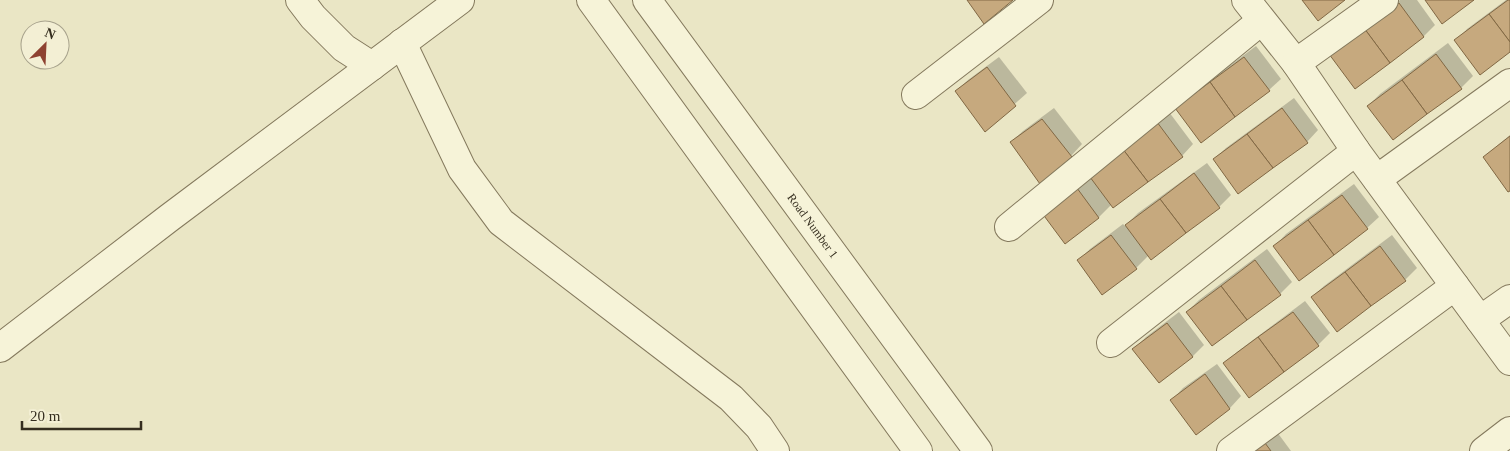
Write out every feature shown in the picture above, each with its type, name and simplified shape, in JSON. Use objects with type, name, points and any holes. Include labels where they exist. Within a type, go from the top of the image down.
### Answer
[{"type":"street","points":[[300,0],[313,17],[344,48],[372,66]]},
{"type":"street","points":[[0,348],[460,0]]},
{"type":"street","points":[[591,0],[918,451]]},
{"type":"street","name":"Road Number 1","points":[[647,0],[978,451]]},
{"type":"street","points":[[916,95],[1039,0]]},
{"type":"street","points":[[1246,0],[1261,22],[1296,63],[1356,151],[1510,361]]},
{"type":"street","points":[[1296,63],[1384,0]]},
{"type":"street","points":[[1009,227],[1261,22]]},
{"type":"street","points":[[402,43],[462,169],[501,222],[731,398],[759,427],[775,451]]},
{"type":"street","points":[[1377,179],[1510,83]]},
{"type":"street","points":[[1111,343],[1356,151]]},
{"type":"street","points":[[1231,451],[1455,286]]},
{"type":"street","points":[[1480,320],[1510,299]]},
{"type":"street","points":[[1484,451],[1510,431]]},
{"type":"building","points":[[967,0],[1013,0],[984,24]]},
{"type":"building","points":[[1302,0],[1345,0],[1318,21]]},
{"type":"building","points":[[1425,0],[1474,0],[1442,24]]},
{"type":"building","points":[[1510,0],[1510,42],[1489,14]]},
{"type":"building","points":[[1399,3],[1424,37],[1390,63],[1364,28]]},
{"type":"building","points":[[1489,14],[1510,42],[1510,52],[1480,75],[1454,40]]},
{"type":"building","points":[[1364,28],[1390,63],[1355,89],[1329,54]]},
{"type":"building","points":[[1436,54],[1462,89],[1427,114],[1402,80]]},
{"type":"building","points":[[1244,57],[1270,91],[1235,117],[1210,82]]},
{"type":"building","points":[[987,67],[1016,106],[985,132],[955,91]]},
{"type":"building","points":[[1402,80],[1427,114],[1393,140],[1367,106]]},
{"type":"building","points":[[1210,82],[1235,117],[1201,143],[1175,108]]},
{"type":"building","points":[[1282,108],[1308,143],[1273,168],[1247,134]]},
{"type":"building","points":[[1042,119],[1072,157],[1040,184],[1010,142]]},
{"type":"building","points":[[1157,122],[1183,157],[1148,182],[1122,148]]},
{"type":"building","points":[[1247,134],[1273,168],[1238,194],[1213,159]]},
{"type":"building","points":[[1510,136],[1510,191],[1508,192],[1483,157]]},
{"type":"building","points":[[1122,148],[1148,182],[1113,208],[1087,173]]},
{"type":"building","points":[[1194,173],[1220,208],[1186,233],[1160,199]]},
{"type":"building","points":[[1074,184],[1099,218],[1065,244],[1039,209]]},
{"type":"building","points":[[1342,195],[1368,229],[1334,255],[1308,220]]},
{"type":"building","points":[[1160,199],[1186,233],[1151,260],[1125,225]]},
{"type":"building","points":[[1308,220],[1334,255],[1299,281],[1273,246]]},
{"type":"building","points":[[1111,235],[1137,269],[1102,295],[1077,260]]},
{"type":"building","points":[[1380,246],[1406,281],[1371,306],[1345,272]]},
{"type":"building","points":[[1255,260],[1281,295],[1247,320],[1221,286]]},
{"type":"building","points":[[1345,272],[1371,306],[1337,332],[1311,297]]},
{"type":"building","points":[[1221,286],[1247,320],[1212,346],[1186,312]]},
{"type":"building","points":[[1293,312],[1319,346],[1284,372],[1258,337]]},
{"type":"building","points":[[1167,323],[1193,357],[1159,383],[1132,349]]},
{"type":"building","points":[[1258,337],[1284,372],[1249,398],[1223,363]]},
{"type":"building","points":[[1205,374],[1230,409],[1196,435],[1170,400]]},
{"type":"building","points":[[1265,443],[1271,451],[1253,451]]}]
